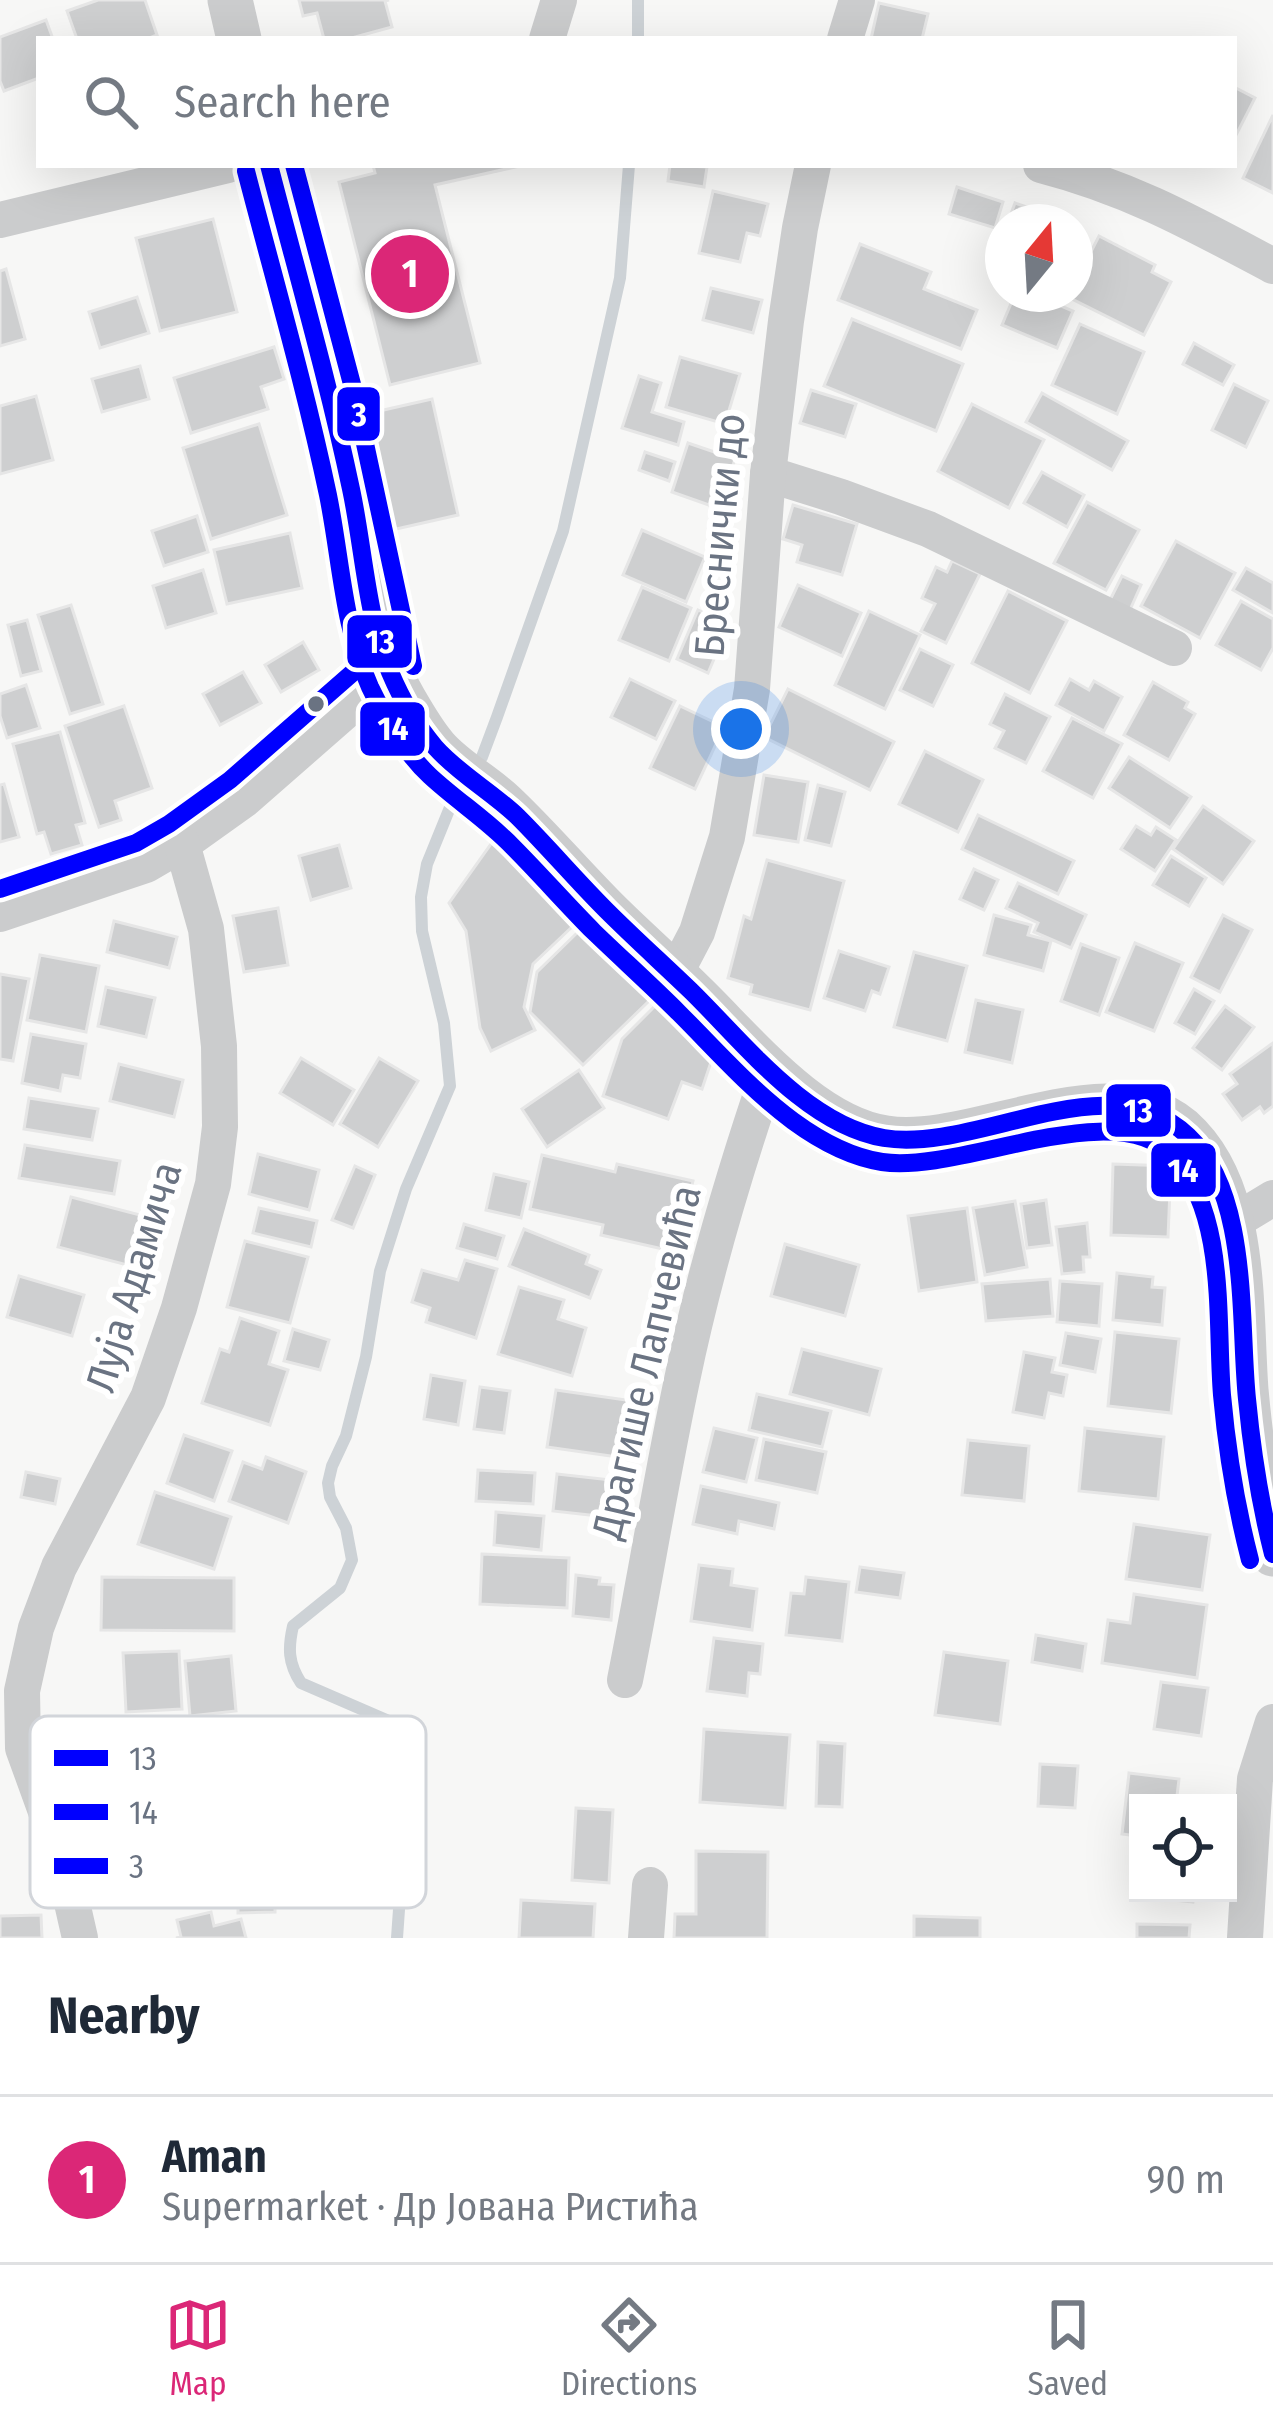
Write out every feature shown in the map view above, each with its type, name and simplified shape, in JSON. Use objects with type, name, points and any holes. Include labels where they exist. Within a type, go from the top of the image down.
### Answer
[{"type":"street","points":[[230,0],[238,36]]},
{"type":"street","points":[[548,36],[559,0]]},
{"type":"street","points":[[846,36],[857,0]]},
{"type":"street","points":[[0,220],[216,168]]},
{"type":"street","points":[[270,168],[336,424],[372,610],[390,672],[436,748],[502,802],[770,1068],[806,1100],[855,1130],[883,1138],[944,1138],[1062,1111],[1124,1105],[1170,1120],[1187,1133],[1209,1160],[1232,1222],[1250,1426],[1273,1555]]},
{"type":"street","name":"Бреснички до","points":[[674,974],[698,932],[727,837],[752,689],[768,474],[786,321],[812,168]]},
{"type":"street","points":[[1052,168],[1140,197],[1273,266]]},
{"type":"street","points":[[768,474],[928,530],[1174,648]]},
{"type":"street","points":[[0,914],[146,866],[182,844],[245,799],[390,672]]},
{"type":"street","name":"Луја Адамича","points":[[30,1767],[11,1694],[59,1567],[148,1398],[213,1184],[220,1126],[219,1046],[206,928],[182,844]]},
{"type":"street","name":"Драгише Лапчевића","points":[[626,1680],[682,1378],[714,1250],[770,1068]]},
{"type":"street","points":[[1232,1222],[1273,1198]]},
{"type":"street","points":[[1245,1938],[1255,1779],[1273,1722]]},
{"type":"street","points":[[646,1938],[650,1885]]},
{"type":"street","name":"Луја Адамича","points":[[73,1908],[80,1938]]},
{"type":"building","points":[[98,0],[145,0],[157,35],[76,36],[67,11]]},
{"type":"building","points":[[299,0],[389,0],[385,1],[392,27],[359,36],[323,36],[317,13],[303,16]]},
{"type":"building","points":[[879,3],[928,14],[923,36],[872,36]]},
{"type":"building","points":[[46,20],[52,36],[36,36],[36,79],[4,91],[0,37]]},
{"type":"building","points":[[1237,89],[1255,98],[1237,133]]},
{"type":"building","points":[[1273,115],[1273,193],[1243,178]]},
{"type":"building","points":[[374,168],[511,168],[435,185],[480,363],[390,385],[339,182],[375,173]]},
{"type":"building","points":[[670,168],[707,168],[704,187],[668,181]]},
{"type":"building","points":[[957,187],[1003,202],[985,204],[985,225],[949,214]]},
{"type":"building","points":[[713,191],[768,204],[760,236],[747,233],[740,262],[699,253]]},
{"type":"building","points":[[213,219],[237,312],[160,331],[136,238]]},
{"type":"building","points":[[1099,236],[1155,265],[1152,272],[1171,282],[1144,335],[1093,310],[1093,248]]},
{"type":"building","points":[[860,244],[931,272],[924,289],[977,310],[961,349],[838,300]]},
{"type":"building","points":[[6,269],[25,339],[0,346],[0,271]]},
{"type":"building","points":[[711,288],[762,300],[753,333],[703,320]]},
{"type":"building","points":[[137,297],[149,333],[100,348],[89,312]]},
{"type":"building","points":[[1007,312],[1073,312],[1057,348],[1002,325]]},
{"type":"building","points":[[852,319],[963,364],[936,431],[824,386]]},
{"type":"building","points":[[1080,324],[1144,352],[1117,414],[1052,385]]},
{"type":"building","points":[[1194,343],[1234,365],[1223,385],[1183,364]]},
{"type":"building","points":[[274,347],[284,379],[261,387],[268,409],[191,433],[174,378]]},
{"type":"building","points":[[680,357],[740,374],[725,424],[666,407]]},
{"type":"building","points":[[140,366],[149,399],[102,412],[92,379]]},
{"type":"building","points":[[639,376],[661,383],[652,412],[684,422],[678,445],[622,428]]},
{"type":"building","points":[[1234,384],[1268,401],[1246,447],[1212,430]]},
{"type":"building","points":[[811,390],[856,404],[845,437],[800,423]]},
{"type":"building","points":[[1042,393],[1128,441],[1112,470],[1026,422]]},
{"type":"building","points":[[36,396],[53,460],[0,474],[0,406]]},
{"type":"building","points":[[432,399],[458,515],[392,530],[366,414]]},
{"type":"building","points":[[972,404],[1044,440],[1009,508],[938,471]]},
{"type":"building","points":[[259,424],[287,515],[211,539],[183,448]]},
{"type":"building","points":[[688,443],[735,459],[725,490],[716,487],[709,505],[672,492]]},
{"type":"building","points":[[645,452],[675,462],[669,481],[639,470]]},
{"type":"building","points":[[1042,472],[1084,495],[1067,527],[1024,503]]},
{"type":"building","points":[[1087,502],[1139,530],[1106,590],[1054,563]]},
{"type":"building","points":[[793,505],[857,524],[842,575],[797,562],[802,545],[783,539]]},
{"type":"building","points":[[197,516],[208,552],[164,566],[152,531]]},
{"type":"building","points":[[642,530],[705,557],[686,602],[623,575]]},
{"type":"building","points":[[290,533],[302,588],[227,604],[214,550]]},
{"type":"building","points":[[1176,541],[1235,573],[1200,638],[1141,606]]},
{"type":"building","points":[[952,561],[980,574],[946,643],[921,631],[935,604],[922,598],[936,567],[947,572]]},
{"type":"building","points":[[1246,568],[1273,583],[1273,613],[1233,590]]},
{"type":"building","points":[[203,570],[216,613],[166,628],[153,586]]},
{"type":"building","points":[[1122,576],[1141,585],[1129,612],[1109,602]]},
{"type":"building","points":[[798,585],[861,613],[842,656],[779,627]]},
{"type":"building","points":[[642,587],[691,608],[669,661],[619,640]]},
{"type":"building","points":[[1008,591],[1067,621],[1030,693],[972,663]]},
{"type":"building","points":[[1241,601],[1273,619],[1273,648],[1261,670],[1216,645]]},
{"type":"building","points":[[71,605],[103,704],[70,714],[38,615]]},
{"type":"building","points":[[698,610],[729,624],[708,673],[677,659]]},
{"type":"building","points":[[869,611],[920,635],[885,709],[835,685]]},
{"type":"building","points":[[27,620],[41,671],[21,676],[8,625]]},
{"type":"building","points":[[303,642],[319,670],[281,692],[265,665]]},
{"type":"building","points":[[920,649],[953,665],[933,706],[900,690]]},
{"type":"building","points":[[243,672],[261,703],[220,725],[203,694]]},
{"type":"building","points":[[630,679],[675,701],[656,739],[611,717]]},
{"type":"building","points":[[1070,679],[1089,690],[1094,681],[1122,697],[1104,731],[1056,705]]},
{"type":"building","points":[[1153,682],[1188,702],[1185,708],[1195,714],[1169,760],[1124,735]]},
{"type":"building","points":[[26,685],[40,728],[7,738],[0,694]]},
{"type":"building","points":[[788,689],[894,742],[870,790],[764,737]]},
{"type":"building","points":[[1005,694],[1050,717],[1026,763],[995,748],[1004,731],[990,724]]},
{"type":"building","points":[[124,706],[152,788],[115,801],[121,820],[99,827],[65,726]]},
{"type":"building","points":[[680,706],[724,727],[695,789],[650,768]]},
{"type":"building","points":[[1072,718],[1122,744],[1093,798],[1043,771]]},
{"type":"building","points":[[60,732],[85,823],[76,825],[82,845],[51,854],[44,832],[37,834],[13,744]]},
{"type":"building","points":[[925,751],[983,780],[958,832],[899,804]]},
{"type":"building","points":[[1129,757],[1191,797],[1170,828],[1109,788]]},
{"type":"building","points":[[764,775],[808,782],[798,842],[754,835]]},
{"type":"building","points":[[4,784],[19,837],[0,842],[0,785]]},
{"type":"building","points":[[818,785],[845,792],[831,846],[805,840]]},
{"type":"building","points":[[1203,806],[1254,841],[1223,884],[1173,849]]},
{"type":"building","points":[[978,815],[1074,861],[1058,894],[962,849]]},
{"type":"building","points":[[1136,826],[1151,835],[1156,827],[1176,840],[1155,871],[1121,849]]},
{"type":"building","points":[[496,837],[574,925],[533,964],[524,1007],[535,1030],[491,1051],[480,1028],[466,931],[449,903]]},
{"type":"building","points":[[339,845],[351,888],[311,900],[299,856]]},
{"type":"building","points":[[1171,856],[1206,878],[1189,906],[1153,885]]},
{"type":"building","points":[[767,860],[844,881],[810,1010],[750,994],[752,985],[728,978],[744,916],[751,919]]},
{"type":"building","points":[[974,869],[998,880],[984,910],[960,899]]},
{"type":"building","points":[[1018,883],[1086,915],[1071,948],[1034,932],[1038,923],[1006,908]]},
{"type":"building","points":[[278,908],[288,965],[244,972],[233,916]]},
{"type":"building","points":[[994,915],[1031,925],[1028,935],[1051,941],[1043,971],[984,955]]},
{"type":"building","points":[[1223,915],[1252,930],[1220,992],[1191,977]]},
{"type":"building","points":[[114,921],[177,937],[169,968],[107,952]]},
{"type":"building","points":[[580,930],[650,1000],[583,1065],[530,1012],[537,972]]},
{"type":"building","points":[[1135,943],[1183,963],[1154,1031],[1106,1012]]},
{"type":"building","points":[[1081,944],[1119,958],[1099,1015],[1061,1001]]},
{"type":"building","points":[[839,951],[889,967],[880,994],[872,991],[865,1011],[824,998]]},
{"type":"building","points":[[914,952],[967,966],[947,1041],[894,1027]]},
{"type":"building","points":[[40,955],[99,966],[86,1032],[27,1020]]},
{"type":"building","points":[[0,974],[29,979],[13,1061],[0,1059]]},
{"type":"building","points":[[106,987],[155,998],[146,1037],[98,1026]]},
{"type":"building","points":[[1194,989],[1214,1001],[1195,1034],[1175,1023]]},
{"type":"building","points":[[662,999],[715,1050],[702,1089],[682,1082],[668,1119],[603,1096],[622,1039]]},
{"type":"building","points":[[976,1000],[1023,1010],[1012,1063],[965,1052]]},
{"type":"building","points":[[1225,1006],[1254,1027],[1222,1070],[1193,1048]]},
{"type":"building","points":[[31,1034],[86,1044],[80,1078],[63,1075],[60,1091],[22,1083]]},
{"type":"building","points":[[1273,1043],[1273,1106],[1264,1113],[1260,1107],[1242,1120],[1223,1094],[1237,1084],[1230,1074]]},
{"type":"building","points":[[301,1058],[354,1090],[333,1125],[280,1093]]},
{"type":"building","points":[[379,1058],[418,1081],[378,1147],[340,1124]]},
{"type":"building","points":[[119,1064],[183,1080],[174,1117],[110,1101]]},
{"type":"building","points":[[579,1070],[604,1108],[547,1147],[522,1109]]},
{"type":"building","points":[[29,1098],[98,1109],[92,1140],[24,1129]]},
{"type":"building","points":[[25,1145],[120,1161],[114,1194],[19,1178]]},
{"type":"building","points":[[258,1154],[319,1170],[309,1210],[249,1194]]},
{"type":"building","points":[[542,1155],[615,1172],[617,1164],[693,1181],[676,1252],[601,1235],[603,1225],[530,1209]]},
{"type":"building","points":[[1113,1164],[1171,1166],[1168,1237],[1111,1235]]},
{"type":"building","points":[[355,1166],[375,1175],[353,1228],[332,1220]]},
{"type":"building","points":[[494,1174],[529,1182],[521,1218],[486,1210]]},
{"type":"building","points":[[71,1197],[144,1216],[131,1266],[58,1247]]},
{"type":"building","points":[[1046,1200],[1052,1245],[1027,1248],[1021,1204]]},
{"type":"building","points":[[1015,1201],[1027,1267],[985,1275],[973,1208]]},
{"type":"building","points":[[259,1208],[317,1221],[311,1247],[253,1233]]},
{"type":"building","points":[[967,1208],[977,1282],[919,1291],[908,1216]]},
{"type":"building","points":[[1087,1223],[1090,1257],[1083,1257],[1084,1272],[1062,1274],[1056,1227]]},
{"type":"building","points":[[464,1224],[504,1236],[497,1259],[457,1248]]},
{"type":"building","points":[[524,1229],[589,1255],[586,1264],[601,1270],[590,1298],[509,1266]]},
{"type":"building","points":[[245,1241],[308,1257],[290,1323],[227,1307]]},
{"type":"building","points":[[785,1244],[859,1265],[845,1316],[771,1296]]},
{"type":"building","points":[[465,1260],[497,1269],[476,1338],[426,1322],[430,1308],[412,1302],[422,1270],[458,1280]]},
{"type":"building","points":[[1117,1273],[1153,1277],[1152,1287],[1165,1288],[1162,1325],[1113,1320]]},
{"type":"building","points":[[19,1276],[84,1295],[72,1336],[7,1317]]},
{"type":"building","points":[[1050,1279],[1053,1316],[986,1321],[982,1284]]},
{"type":"building","points":[[1060,1281],[1102,1284],[1099,1326],[1057,1322]]},
{"type":"building","points":[[519,1287],[564,1300],[558,1319],[586,1328],[572,1376],[498,1354]]},
{"type":"building","points":[[240,1318],[279,1331],[269,1364],[288,1370],[270,1425],[202,1403],[220,1349],[229,1352]]},
{"type":"building","points":[[293,1329],[329,1340],[320,1370],[284,1361]]},
{"type":"building","points":[[1115,1332],[1179,1339],[1171,1413],[1108,1406]]},
{"type":"building","points":[[1066,1333],[1101,1339],[1095,1372],[1060,1365]]},
{"type":"building","points":[[802,1349],[881,1369],[869,1415],[790,1394]]},
{"type":"building","points":[[1024,1352],[1055,1358],[1052,1372],[1067,1375],[1063,1396],[1049,1393],[1044,1418],[1013,1412]]},
{"type":"building","points":[[431,1375],[465,1381],[458,1425],[424,1419]]},
{"type":"building","points":[[480,1387],[510,1391],[504,1433],[474,1429]]},
{"type":"building","points":[[556,1390],[640,1402],[632,1459],[547,1447]]},
{"type":"building","points":[[757,1394],[831,1411],[822,1447],[749,1430]]},
{"type":"building","points":[[714,1428],[757,1438],[746,1482],[703,1472]]},
{"type":"building","points":[[1085,1428],[1164,1437],[1158,1499],[1079,1491]]},
{"type":"building","points":[[184,1435],[232,1451],[214,1501],[167,1483]]},
{"type":"building","points":[[764,1439],[826,1452],[817,1493],[756,1480]]},
{"type":"building","points":[[968,1440],[1029,1446],[1024,1501],[962,1495]]},
{"type":"building","points":[[266,1457],[306,1472],[288,1523],[229,1501],[243,1462],[262,1469]]},
{"type":"building","points":[[478,1470],[535,1473],[533,1504],[476,1501]]},
{"type":"building","points":[[26,1472],[60,1479],[55,1504],[21,1497]]},
{"type":"building","points":[[557,1474],[629,1482],[626,1519],[553,1511]]},
{"type":"building","points":[[701,1486],[779,1503],[774,1529],[739,1521],[737,1534],[693,1524]]},
{"type":"building","points":[[155,1492],[231,1517],[214,1569],[138,1544]]},
{"type":"building","points":[[496,1512],[544,1516],[541,1550],[494,1545]]},
{"type":"building","points":[[1134,1524],[1210,1535],[1202,1590],[1126,1579]]},
{"type":"building","points":[[482,1554],[569,1558],[567,1608],[480,1604]]},
{"type":"building","points":[[699,1565],[733,1569],[731,1585],[757,1589],[752,1630],[691,1621]]},
{"type":"building","points":[[860,1567],[904,1573],[900,1598],[856,1592]]},
{"type":"building","points":[[576,1575],[614,1585],[611,1620],[573,1616]]},
{"type":"building","points":[[102,1577],[234,1578],[234,1631],[101,1630]]},
{"type":"building","points":[[806,1577],[849,1582],[842,1641],[786,1635],[791,1593],[804,1594]]},
{"type":"building","points":[[1134,1594],[1207,1605],[1197,1678],[1102,1663],[1108,1620],[1130,1623]]},
{"type":"building","points":[[1036,1635],[1086,1644],[1082,1671],[1032,1662]]},
{"type":"building","points":[[714,1638],[763,1644],[760,1674],[749,1673],[747,1696],[707,1691]]},
{"type":"building","points":[[179,1651],[182,1709],[126,1712],[123,1653]]},
{"type":"building","points":[[944,1652],[1008,1661],[1000,1724],[935,1715]]},
{"type":"building","points":[[231,1656],[236,1711],[190,1716],[185,1661]]},
{"type":"building","points":[[1161,1682],[1208,1688],[1201,1736],[1154,1729]]},
{"type":"building","points":[[704,1729],[790,1735],[785,1808],[700,1802]]},
{"type":"building","points":[[818,1742],[845,1744],[842,1807],[816,1806]]},
{"type":"building","points":[[1040,1764],[1078,1766],[1075,1808],[1038,1806]]},
{"type":"building","points":[[1129,1773],[1179,1779],[1177,1794],[1129,1794],[1129,1835],[1122,1834]]},
{"type":"building","points":[[576,1808],[613,1810],[609,1883],[572,1880]]},
{"type":"building","points":[[696,1851],[768,1852],[767,1938],[674,1938],[675,1914],[696,1914]]},
{"type":"building","points":[[521,1900],[595,1904],[593,1938],[519,1938]]},
{"type":"building","points":[[238,1908],[275,1908],[275,1912],[238,1913]]},
{"type":"building","points":[[211,1912],[214,1926],[241,1919],[246,1938],[176,1938],[181,1937],[177,1920]]},
{"type":"building","points":[[41,1915],[42,1938],[0,1938],[0,1916]]},
{"type":"building","points":[[914,1916],[980,1918],[980,1938],[914,1938]]},
{"type":"building","points":[[1137,1924],[1190,1925],[1189,1938],[1137,1938]]},
{"type":"waterway","points":[[638,0],[638,36]]},
{"type":"waterway","points":[[474,769],[563,531],[620,278],[629,168]]},
{"type":"waterway","points":[[377,1716],[301,1683],[290,1648],[293,1626],[340,1588],[352,1560],[346,1528],[328,1483],[346,1436],[366,1357],[380,1271],[406,1189],[450,1086],[444,1023],[422,931],[421,897],[427,864],[463,786]]},
{"type":"waterway","points":[[397,1938],[399,1908]]},
{"type":"transit line","name":"13","points":[[270,168],[342,448],[376,628],[394,682],[422,730],[444,757],[518,817],[778,1079],[829,1117],[884,1138],[921,1139],[1082,1107],[1120,1106],[1156,1115],[1188,1136],[1208,1161],[1232,1224],[1251,1438],[1273,1554]]},
{"type":"transit line","name":"3","points":[[295,168],[353,388],[413,666]]},
{"type":"transit line","name":"14","points":[[246,171],[319,454],[354,640],[370,687],[404,745],[430,776],[502,837],[748,1083],[824,1141],[870,1160],[916,1163],[1038,1139],[1117,1132],[1149,1139],[1175,1158],[1192,1182],[1211,1239],[1227,1437],[1250,1560]]},
{"type":"transit line","name":"3","points":[[0,889],[136,843],[169,824],[230,780],[374,654]]},
{"type":"place","name":"Aman","points":[[410,274]]}]
